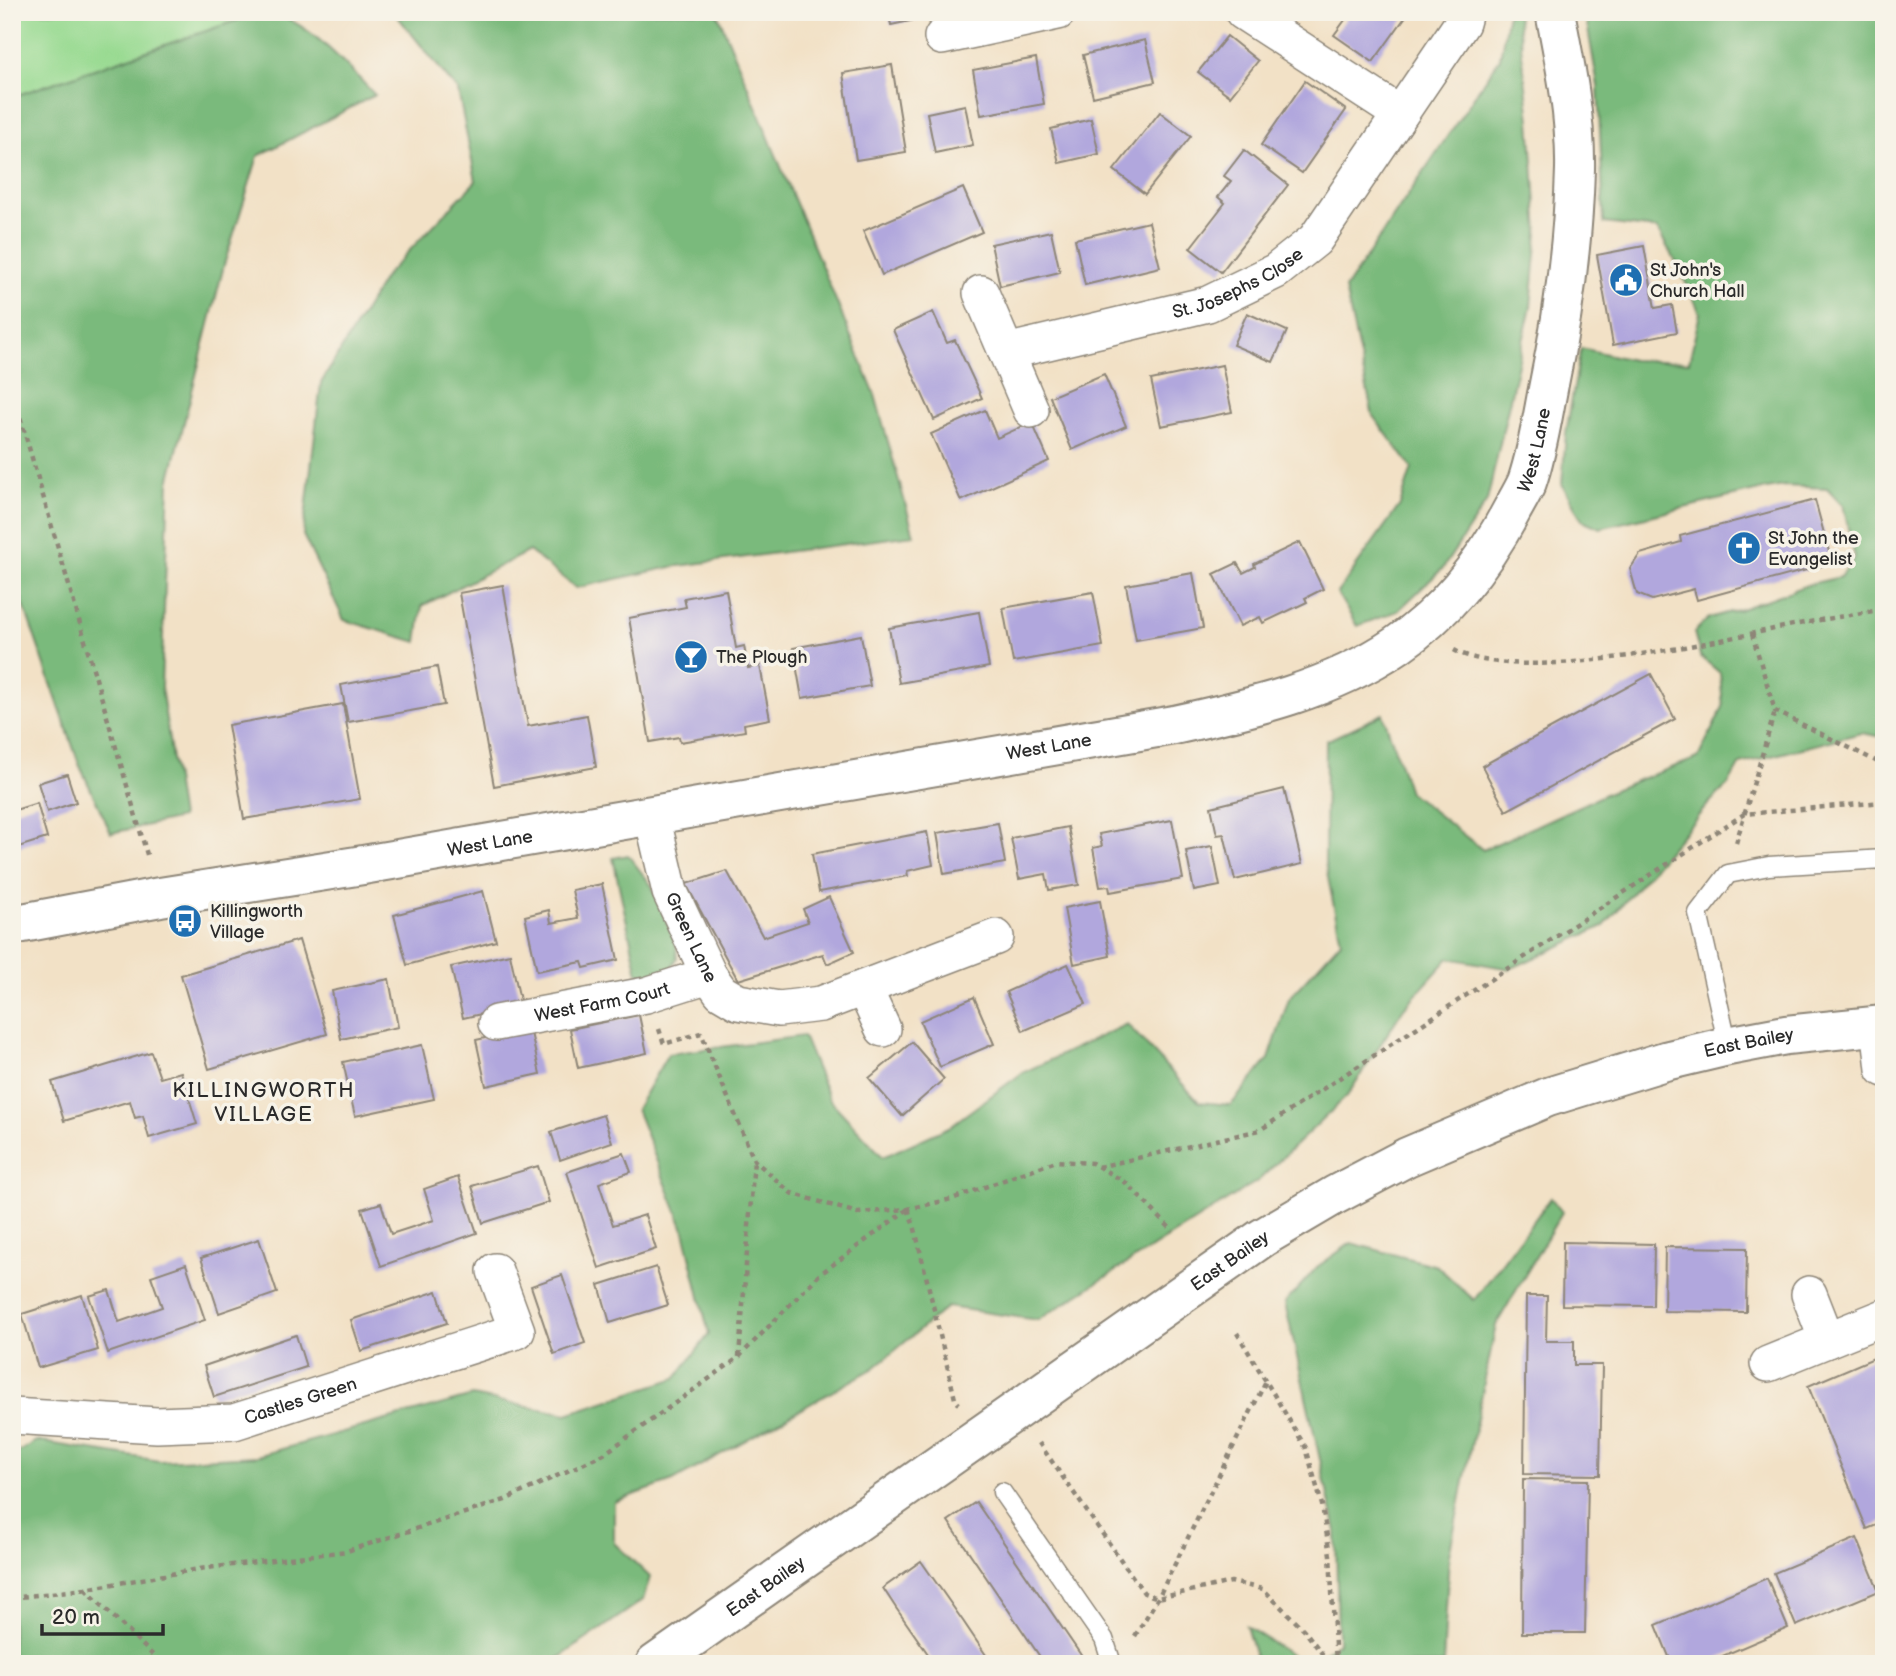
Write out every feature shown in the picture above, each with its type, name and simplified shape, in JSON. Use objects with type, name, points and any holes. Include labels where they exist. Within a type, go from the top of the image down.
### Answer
[{"type":"street","points":[[942,37],[1004,18],[1058,12]]},
{"type":"street","points":[[1243,12],[1400,114]]},
{"type":"street","name":"St. Josephs Close","points":[[1006,352],[1208,304],[1276,271],[1315,240],[1462,23],[1465,12]]},
{"type":"street","name":"West Lane","points":[[12,925],[160,897],[652,816],[1174,725],[1268,704],[1344,675],[1397,645],[1466,583],[1497,537],[1527,482],[1556,351],[1575,168],[1568,78],[1555,12]]},
{"type":"street","points":[[981,293],[1031,410]]},
{"type":"street","name":"Green Lane","points":[[652,816],[670,892],[709,975],[721,992],[738,1002],[779,1009],[821,1004],[996,937]]},
{"type":"street","name":"West Farm Court","points":[[496,1023],[646,995],[709,975]]},
{"type":"street","points":[[864,988],[883,1029]]},
{"type":"street","points":[[1881,1025],[1884,1069]]},
{"type":"street","name":"East Bailey","points":[[655,1664],[1262,1238],[1407,1157],[1548,1097],[1665,1061],[1786,1035],[1881,1025]]},
{"type":"street","name":"Castles Green","points":[[12,1416],[157,1425],[234,1422],[517,1331],[495,1271]]},
{"type":"street","points":[[1809,1294],[1828,1340]]},
{"type":"street","points":[[1768,1364],[1884,1317]]},
{"type":"lane","points":[[1728,1046],[1698,913],[1728,874],[1769,866],[1884,859]]},
{"type":"lane","points":[[1002,1492],[1104,1639],[1112,1664]]},
{"type":"path","points":[[12,389],[160,897]]},
{"type":"path","points":[[1424,622],[1436,640],[1461,654],[1491,661],[1552,664],[1645,652],[1884,609]]},
{"type":"path","points":[[1728,874],[1775,711],[1752,634]]},
{"type":"path","points":[[1775,711],[1884,765]]},
{"type":"path","points":[[1098,1167],[1260,1130],[1744,814],[1884,802]]},
{"type":"path","points":[[646,995],[664,1044],[701,1033],[754,1160],[791,1193],[857,1213],[908,1209],[952,1199],[1056,1161],[1092,1163],[1125,1182],[1173,1231]]},
{"type":"path","points":[[738,1358],[754,1160]]},
{"type":"path","points":[[908,1209],[955,1399],[966,1414],[988,1403],[1023,1446],[1035,1437],[1144,1593],[1158,1598],[1231,1582],[1263,1589],[1304,1630],[1330,1664]]},
{"type":"path","points":[[12,1598],[85,1589],[199,1569],[347,1551],[505,1500],[604,1454],[738,1358],[819,1275],[908,1209]]},
{"type":"path","points":[[1237,1333],[1306,1448],[1322,1505],[1330,1555],[1336,1664]]},
{"type":"path","points":[[1131,1642],[1158,1598],[1266,1381]]},
{"type":"path","points":[[85,1589],[162,1664]]},
{"type":"green space","points":[[12,12],[262,12],[15,96],[12,88]]},
{"type":"green space","points":[[262,12],[277,14],[308,31],[375,95],[258,156],[224,265],[169,482],[161,687],[181,818],[111,833],[79,764],[15,580],[12,582],[12,88],[15,96]]},
{"type":"green space","points":[[394,12],[717,12],[875,395],[914,535],[671,567],[576,588],[529,551],[422,606],[417,642],[344,620],[303,535],[321,383],[386,275],[476,181],[458,91]]},
{"type":"green space","points":[[1508,12],[1517,12],[1530,120],[1538,233],[1531,306],[1487,501],[1443,568],[1398,611],[1357,626],[1337,593],[1400,505],[1412,468],[1373,416],[1345,289],[1500,58]]},
{"type":"green space","points":[[1585,12],[1884,12],[1884,737],[1861,733],[1740,764],[1728,785],[1710,802],[1604,926],[1510,969],[1449,958],[1404,1008],[1347,1096],[1259,1180],[1038,1320],[947,1307],[874,1368],[673,1481],[614,1502],[614,1543],[650,1577],[643,1600],[550,1664],[12,1664],[12,1456],[36,1441],[160,1461],[257,1456],[472,1396],[567,1414],[676,1378],[709,1334],[683,1227],[636,1109],[668,1054],[803,1036],[829,1099],[883,1157],[949,1127],[1022,1073],[1127,1024],[1199,1102],[1231,1105],[1269,1059],[1289,998],[1341,941],[1325,863],[1326,741],[1383,714],[1409,792],[1483,850],[1625,785],[1698,758],[1723,707],[1720,673],[1700,656],[1694,632],[1709,618],[1810,584],[1840,577],[1855,558],[1843,505],[1827,488],[1784,486],[1755,491],[1600,528],[1582,520],[1562,484],[1566,433],[1581,348],[1632,360],[1689,362],[1700,313],[1657,229],[1604,223],[1598,86]]},
{"type":"green space","points":[[628,855],[652,886],[676,944],[677,958],[671,969],[655,974],[638,974],[613,858]]},
{"type":"green space","points":[[1551,1198],[1562,1212],[1496,1325],[1449,1555],[1443,1664],[1308,1664],[1338,1643],[1336,1531],[1285,1303],[1317,1267],[1351,1243],[1437,1266],[1474,1300]]},
{"type":"green space","points":[[1246,1626],[1305,1664],[1257,1664]]},
{"type":"building","points":[[888,12],[948,12],[948,13],[891,25]]},
{"type":"building","points":[[1351,12],[1409,12],[1373,62],[1334,35]]},
{"type":"building","points":[[1227,36],[1258,61],[1230,96],[1198,72]]},
{"type":"building","points":[[1145,40],[1155,82],[1093,97],[1083,55]]},
{"type":"building","points":[[1036,58],[1044,104],[981,115],[973,70]]},
{"type":"building","points":[[892,65],[906,152],[856,160],[843,73]]},
{"type":"building","points":[[1305,81],[1346,110],[1302,173],[1261,145]]},
{"type":"building","points":[[965,105],[973,145],[935,153],[927,113]]},
{"type":"building","points":[[1160,112],[1191,136],[1145,194],[1114,170]]},
{"type":"building","points":[[1091,119],[1099,154],[1059,163],[1051,129]]},
{"type":"building","points":[[1244,150],[1288,185],[1221,272],[1190,248],[1225,203],[1218,197],[1231,181],[1224,176]]},
{"type":"building","points":[[963,188],[982,232],[882,275],[863,231]]},
{"type":"building","points":[[1149,222],[1160,267],[1085,285],[1075,239]]},
{"type":"building","points":[[1051,231],[1060,272],[1000,286],[991,244]]},
{"type":"building","name":"St John's Church Hall","points":[[1644,246],[1655,308],[1672,305],[1677,332],[1613,345],[1597,255]]},
{"type":"building","points":[[933,312],[947,343],[955,340],[982,398],[934,420],[893,330]]},
{"type":"building","points":[[1247,313],[1287,331],[1273,362],[1233,345]]},
{"type":"building","points":[[1222,365],[1232,412],[1161,426],[1151,380]]},
{"type":"building","points":[[1104,374],[1126,426],[1072,450],[1050,397]]},
{"type":"building","points":[[985,410],[997,438],[1032,422],[1049,461],[961,501],[931,434]]},
{"type":"building","name":"St John the Evangelist","points":[[1815,500],[1832,563],[1697,600],[1694,589],[1652,600],[1637,594],[1630,569],[1640,554],[1681,542],[1680,536]]},
{"type":"building","points":[[1300,542],[1323,589],[1305,598],[1307,602],[1263,623],[1260,617],[1240,626],[1214,574],[1237,563],[1243,573],[1255,567],[1254,564]]},
{"type":"building","points":[[1193,573],[1203,628],[1136,640],[1126,585]]},
{"type":"building","points":[[503,585],[528,726],[587,715],[596,767],[494,786],[459,593]]},
{"type":"building","name":"The Plough","points":[[726,590],[736,648],[744,646],[748,668],[760,666],[770,719],[744,724],[745,731],[680,742],[679,737],[650,742],[629,618],[686,607],[684,598]]},
{"type":"building","points":[[1093,592],[1103,646],[1013,662],[1003,608]]},
{"type":"building","points":[[979,612],[989,667],[899,683],[889,628]]},
{"type":"building","points":[[861,635],[870,686],[802,698],[793,648]]},
{"type":"building","points":[[437,667],[444,705],[348,722],[341,685]]},
{"type":"building","points":[[1651,674],[1675,719],[1506,811],[1482,766]]},
{"type":"building","points":[[343,704],[360,799],[244,819],[228,725]]},
{"type":"building","points":[[67,774],[76,802],[47,812],[38,783]]},
{"type":"building","points":[[1284,789],[1302,864],[1235,880],[1224,834],[1217,835],[1211,807]]},
{"type":"building","points":[[37,803],[47,838],[12,849],[12,811]]},
{"type":"building","points":[[1172,820],[1183,879],[1110,892],[1109,886],[1100,887],[1093,848],[1102,846],[1099,834]]},
{"type":"building","points":[[998,823],[1005,863],[944,874],[937,833]]},
{"type":"building","points":[[1068,827],[1079,885],[1049,890],[1046,874],[1019,879],[1011,838]]},
{"type":"building","points":[[927,832],[933,865],[907,871],[908,876],[819,892],[812,854]]},
{"type":"building","points":[[1212,846],[1220,886],[1194,891],[1186,851]]},
{"type":"building","points":[[727,871],[763,937],[808,922],[803,909],[829,897],[854,952],[827,964],[823,954],[738,980],[686,884]]},
{"type":"building","points":[[602,884],[618,960],[584,968],[582,962],[537,971],[525,916],[549,910],[551,923],[578,918],[572,890]]},
{"type":"building","points":[[483,891],[496,941],[407,965],[394,915]]},
{"type":"building","points":[[1100,901],[1110,956],[1074,964],[1064,908]]},
{"type":"building","points":[[299,940],[327,1034],[209,1069],[181,975]]},
{"type":"building","points":[[510,954],[521,1005],[463,1018],[451,967]]},
{"type":"building","points":[[1068,964],[1086,1004],[1023,1031],[1006,992]]},
{"type":"building","points":[[389,979],[398,1027],[341,1039],[332,991]]},
{"type":"building","points":[[974,997],[994,1044],[940,1067],[920,1021]]},
{"type":"building","points":[[639,1015],[647,1053],[578,1068],[570,1029]]},
{"type":"building","points":[[530,1028],[540,1074],[486,1086],[476,1040]]},
{"type":"building","points":[[912,1042],[944,1079],[902,1116],[869,1078]]},
{"type":"building","points":[[422,1045],[434,1099],[355,1116],[343,1062]]},
{"type":"building","points":[[151,1052],[160,1078],[181,1072],[197,1124],[149,1138],[143,1116],[135,1118],[130,1101],[64,1121],[52,1082]]},
{"type":"building","points":[[603,1115],[612,1142],[560,1160],[551,1132]]},
{"type":"building","points":[[624,1153],[631,1172],[599,1183],[613,1225],[645,1215],[656,1249],[599,1268],[567,1172]]},
{"type":"building","points":[[538,1166],[549,1202],[483,1223],[472,1186]]},
{"type":"building","points":[[458,1177],[477,1233],[381,1266],[362,1209],[381,1203],[391,1234],[434,1220],[424,1189]]},
{"type":"building","points":[[259,1239],[277,1293],[219,1313],[201,1258]]},
{"type":"building","points":[[1563,1242],[1654,1244],[1653,1306],[1562,1305]]},
{"type":"building","points":[[1665,1247],[1747,1248],[1746,1312],[1664,1311]]},
{"type":"building","points":[[186,1264],[205,1320],[108,1353],[89,1296],[109,1290],[119,1322],[162,1307],[151,1276]]},
{"type":"building","points":[[656,1267],[668,1305],[610,1323],[599,1285]]},
{"type":"building","points":[[562,1275],[585,1343],[554,1354],[531,1286]]},
{"type":"building","points":[[437,1291],[447,1323],[361,1351],[351,1320]]},
{"type":"building","points":[[82,1295],[98,1350],[38,1368],[22,1314]]},
{"type":"building","points":[[1526,1296],[1547,1296],[1546,1341],[1574,1341],[1574,1365],[1602,1365],[1600,1475],[1524,1474]]},
{"type":"building","points":[[296,1335],[306,1367],[214,1397],[204,1366]]},
{"type":"building","points":[[1876,1357],[1884,1377],[1884,1522],[1867,1529],[1808,1386]]},
{"type":"building","points":[[1523,1479],[1588,1480],[1585,1633],[1522,1633]]},
{"type":"building","points":[[976,1502],[1087,1664],[1045,1664],[948,1521]]},
{"type":"building","points":[[1857,1538],[1879,1591],[1796,1626],[1774,1573]]},
{"type":"building","points":[[921,1561],[992,1664],[935,1664],[896,1608],[883,1588]]},
{"type":"building","points":[[1767,1578],[1788,1628],[1704,1664],[1672,1664],[1656,1625]]},
{"type":"place","name":"St John's Church Hall","points":[[1626,280]]},
{"type":"place","name":"St John the Evangelist","points":[[1744,548]]},
{"type":"place","name":"The Plough","points":[[691,657]]},
{"type":"place","name":"Killingworth Village","points":[[185,921]]},
{"type":"district","name":"KILLINGWORTH VILLAGE","points":[[264,1102]]}]
